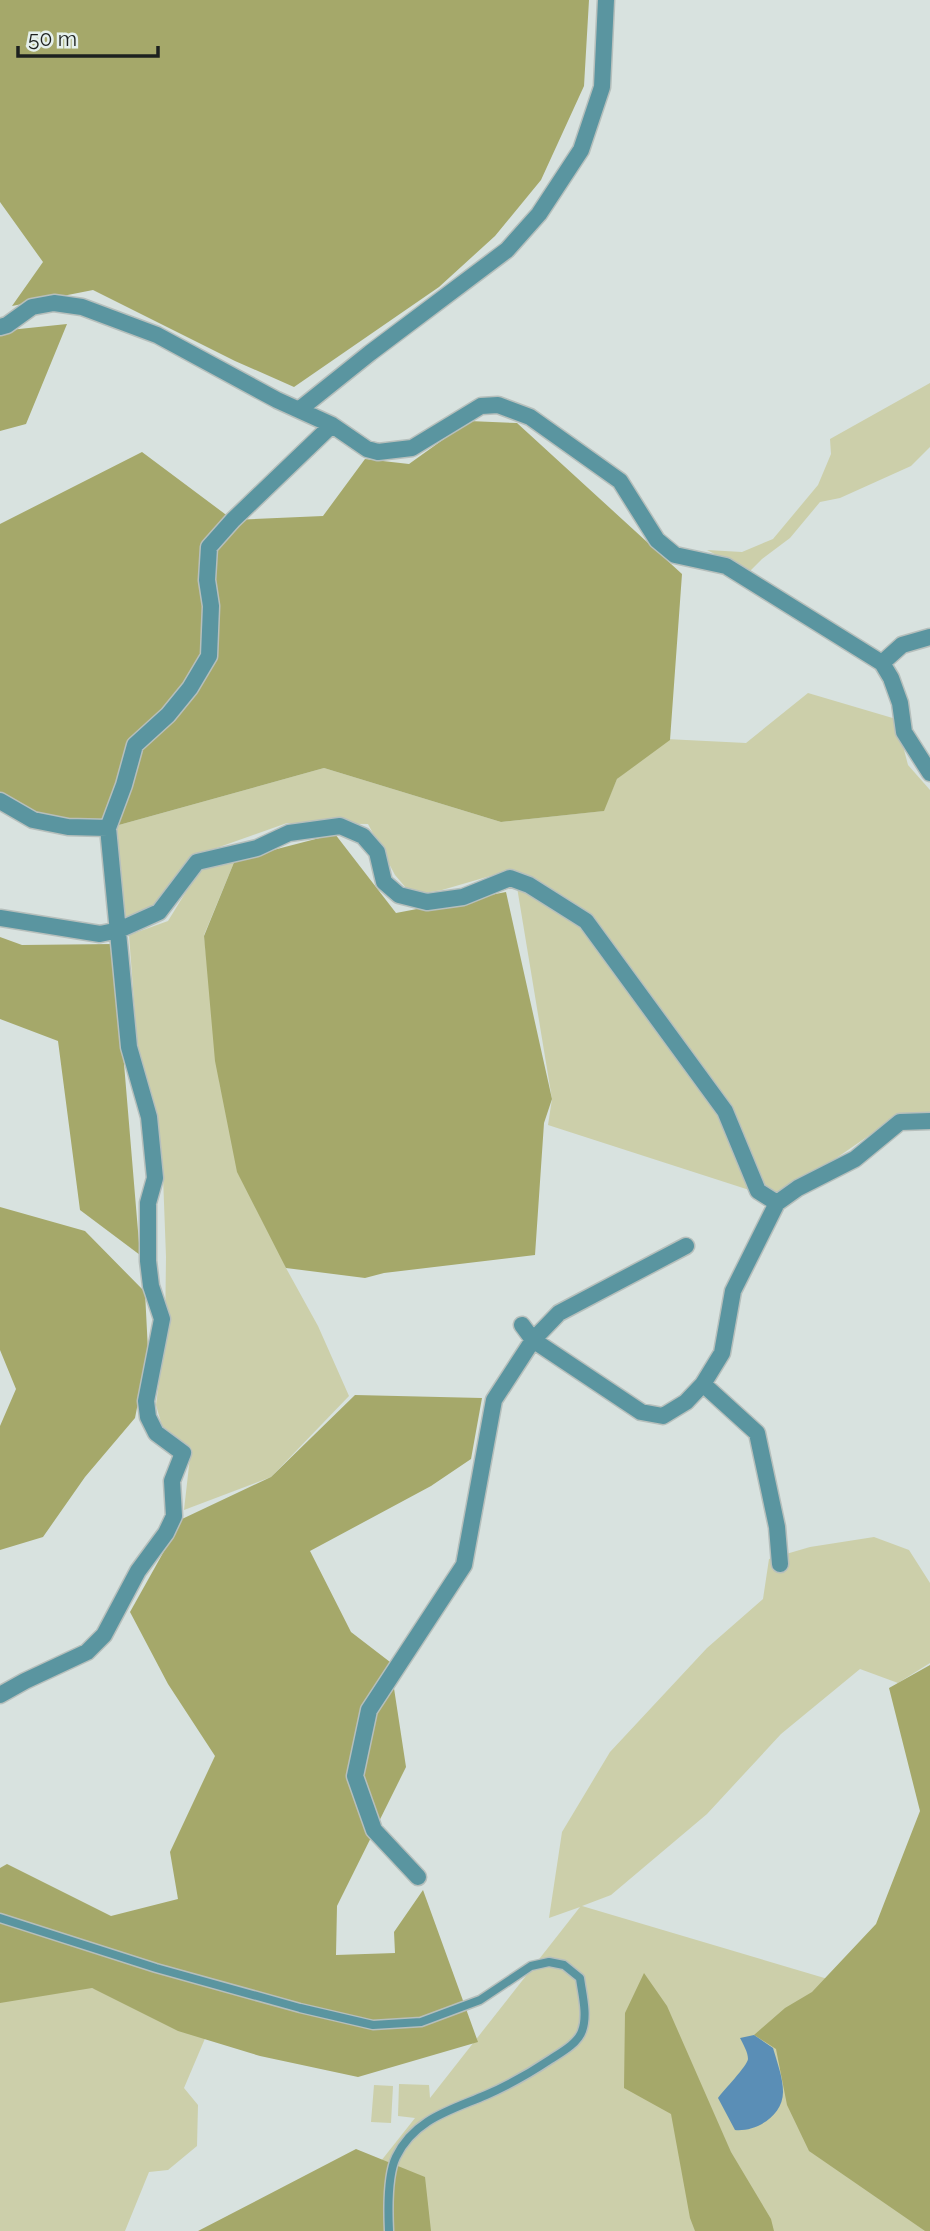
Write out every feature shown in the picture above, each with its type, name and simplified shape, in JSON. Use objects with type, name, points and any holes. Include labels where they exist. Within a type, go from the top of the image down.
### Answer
[{"type":"street","points":[[300,410],[370,353],[507,250],[539,214],[581,150],[602,87],[606,0]]},
{"type":"street","points":[[0,327],[33,307],[54,303],[82,307],[157,335],[277,400],[332,425],[357,443],[379,452],[412,448],[481,406],[498,405],[530,417],[620,481],[657,540],[675,555],[726,566],[882,663],[900,703],[904,732],[930,773]]},
{"type":"street","points":[[0,1695],[87,1652],[104,1635],[138,1571],[166,1533],[174,1516],[172,1481],[183,1453],[156,1433],[148,1417],[146,1401],[162,1319],[151,1286],[148,1261],[148,1203],[155,1178],[149,1117],[129,1047],[108,828],[135,745],[190,688],[209,656],[211,606],[206,580],[209,547],[233,520],[332,425]]},
{"type":"street","points":[[882,663],[902,645],[930,637]]},
{"type":"street","points":[[0,801],[33,820],[68,827],[108,828]]},
{"type":"street","points":[[0,918],[100,934],[119,930],[159,912],[197,862],[257,848],[289,833],[340,826],[363,836],[377,852],[384,882],[399,895],[427,902],[463,897],[510,878],[529,885],[586,920],[725,1111],[758,1191],[777,1203]]},
{"type":"street","points":[[522,1325],[533,1340],[641,1412],[663,1416],[686,1402],[703,1384],[722,1353],[733,1291],[777,1203],[798,1188],[855,1159],[900,1122],[930,1121]]},
{"type":"street","points":[[418,1877],[374,1830],[355,1776],[369,1710],[464,1565],[494,1400],[533,1340],[559,1313],[686,1246]]},
{"type":"street","points":[[703,1384],[757,1433],[777,1527],[779,1564]]},
{"type":"lane","points":[[0,1917],[156,1968],[300,2008],[373,2025],[421,2022],[480,2000],[531,1966],[549,1962],[564,1965],[580,1978],[585,2019],[582,2033],[569,2047],[526,2076],[485,2096],[443,2111],[412,2133],[395,2158],[388,2200],[389,2231]]},
{"type":"green space","points":[[0,0],[589,0],[584,86],[541,180],[495,236],[439,287],[294,387],[235,361],[93,290],[12,306],[43,262],[0,202]]},
{"type":"green space","points":[[67,324],[26,424],[0,431],[0,331]]},
{"type":"green space","points":[[930,383],[930,447],[911,466],[840,498],[820,502],[790,538],[749,572],[707,550],[742,552],[773,539],[818,485],[831,454],[830,439]]},
{"type":"green space","points":[[469,421],[517,423],[682,574],[670,740],[617,779],[604,811],[501,822],[324,768],[108,828],[68,827],[0,797],[0,524],[142,452],[233,520],[323,516],[365,459],[409,464]]},
{"type":"green space","points":[[808,693],[896,719],[908,765],[930,790],[930,1114],[890,1121],[777,1199],[548,1125],[552,1099],[514,869],[442,890],[412,895],[395,875],[368,824],[287,823],[194,856],[156,908],[126,917],[108,828],[324,768],[501,822],[603,811],[617,779],[666,739],[746,743]]},
{"type":"green space","points":[[335,834],[396,913],[506,892],[552,1099],[544,1123],[535,1255],[384,1273],[365,1278],[286,1268],[237,1172],[215,1061],[204,936],[235,860]]},
{"type":"green space","points":[[235,860],[204,935],[220,1086],[286,1268],[318,1326],[349,1396],[271,1477],[184,1510],[191,1448],[162,1426],[156,1405],[165,1335],[163,1176],[137,1041],[129,935],[168,921],[200,869]]},
{"type":"green space","points":[[0,937],[22,945],[114,944],[140,1255],[80,1210],[58,1041],[0,1019]]},
{"type":"green space","points":[[0,1207],[85,1231],[145,1292],[148,1351],[135,1418],[85,1477],[43,1537],[0,1550],[0,1426],[16,1389],[0,1350]]},
{"type":"green space","points":[[355,1395],[482,1398],[471,1459],[431,1486],[310,1551],[351,1632],[390,1662],[406,1767],[337,1906],[336,1955],[395,1953],[394,1932],[423,1890],[478,2042],[358,2077],[260,2056],[178,2031],[92,1988],[0,2003],[0,1868],[7,1864],[111,1916],[178,1899],[170,1852],[215,1756],[168,1684],[130,1612],[182,1519],[271,1477]]},
{"type":"green space","points":[[874,1537],[909,1550],[930,1583],[930,1663],[898,1683],[860,1669],[781,1734],[707,1814],[611,1895],[582,1906],[848,1985],[930,2231],[338,2231],[343,2209],[415,2118],[398,2116],[399,2084],[429,2085],[430,2098],[580,1907],[549,1918],[562,1832],[610,1752],[707,1648],[763,1599],[769,1559],[810,1547]]},
{"type":"green space","points":[[930,1665],[930,2231],[925,2231],[809,2151],[787,2105],[776,2049],[754,2035],[785,2008],[812,1992],[876,1924],[920,1811],[889,1688]]},
{"type":"green space","points":[[0,1968],[215,2015],[184,2088],[198,2105],[197,2146],[168,2170],[149,2172],[125,2231],[0,2231]]},
{"type":"green space","points":[[644,1973],[667,2006],[731,2152],[771,2219],[774,2231],[695,2231],[690,2218],[671,2114],[624,2088],[625,2013]]},
{"type":"green space","points":[[374,2085],[393,2086],[391,2123],[371,2122]]},
{"type":"green space","points":[[356,2149],[425,2177],[431,2231],[198,2231]]},
{"type":"water","points":[[754,2035],[773,2048],[782,2081],[782,2101],[767,2121],[751,2128],[735,2130],[718,2098],[747,2062],[747,2054],[740,2038]]}]
